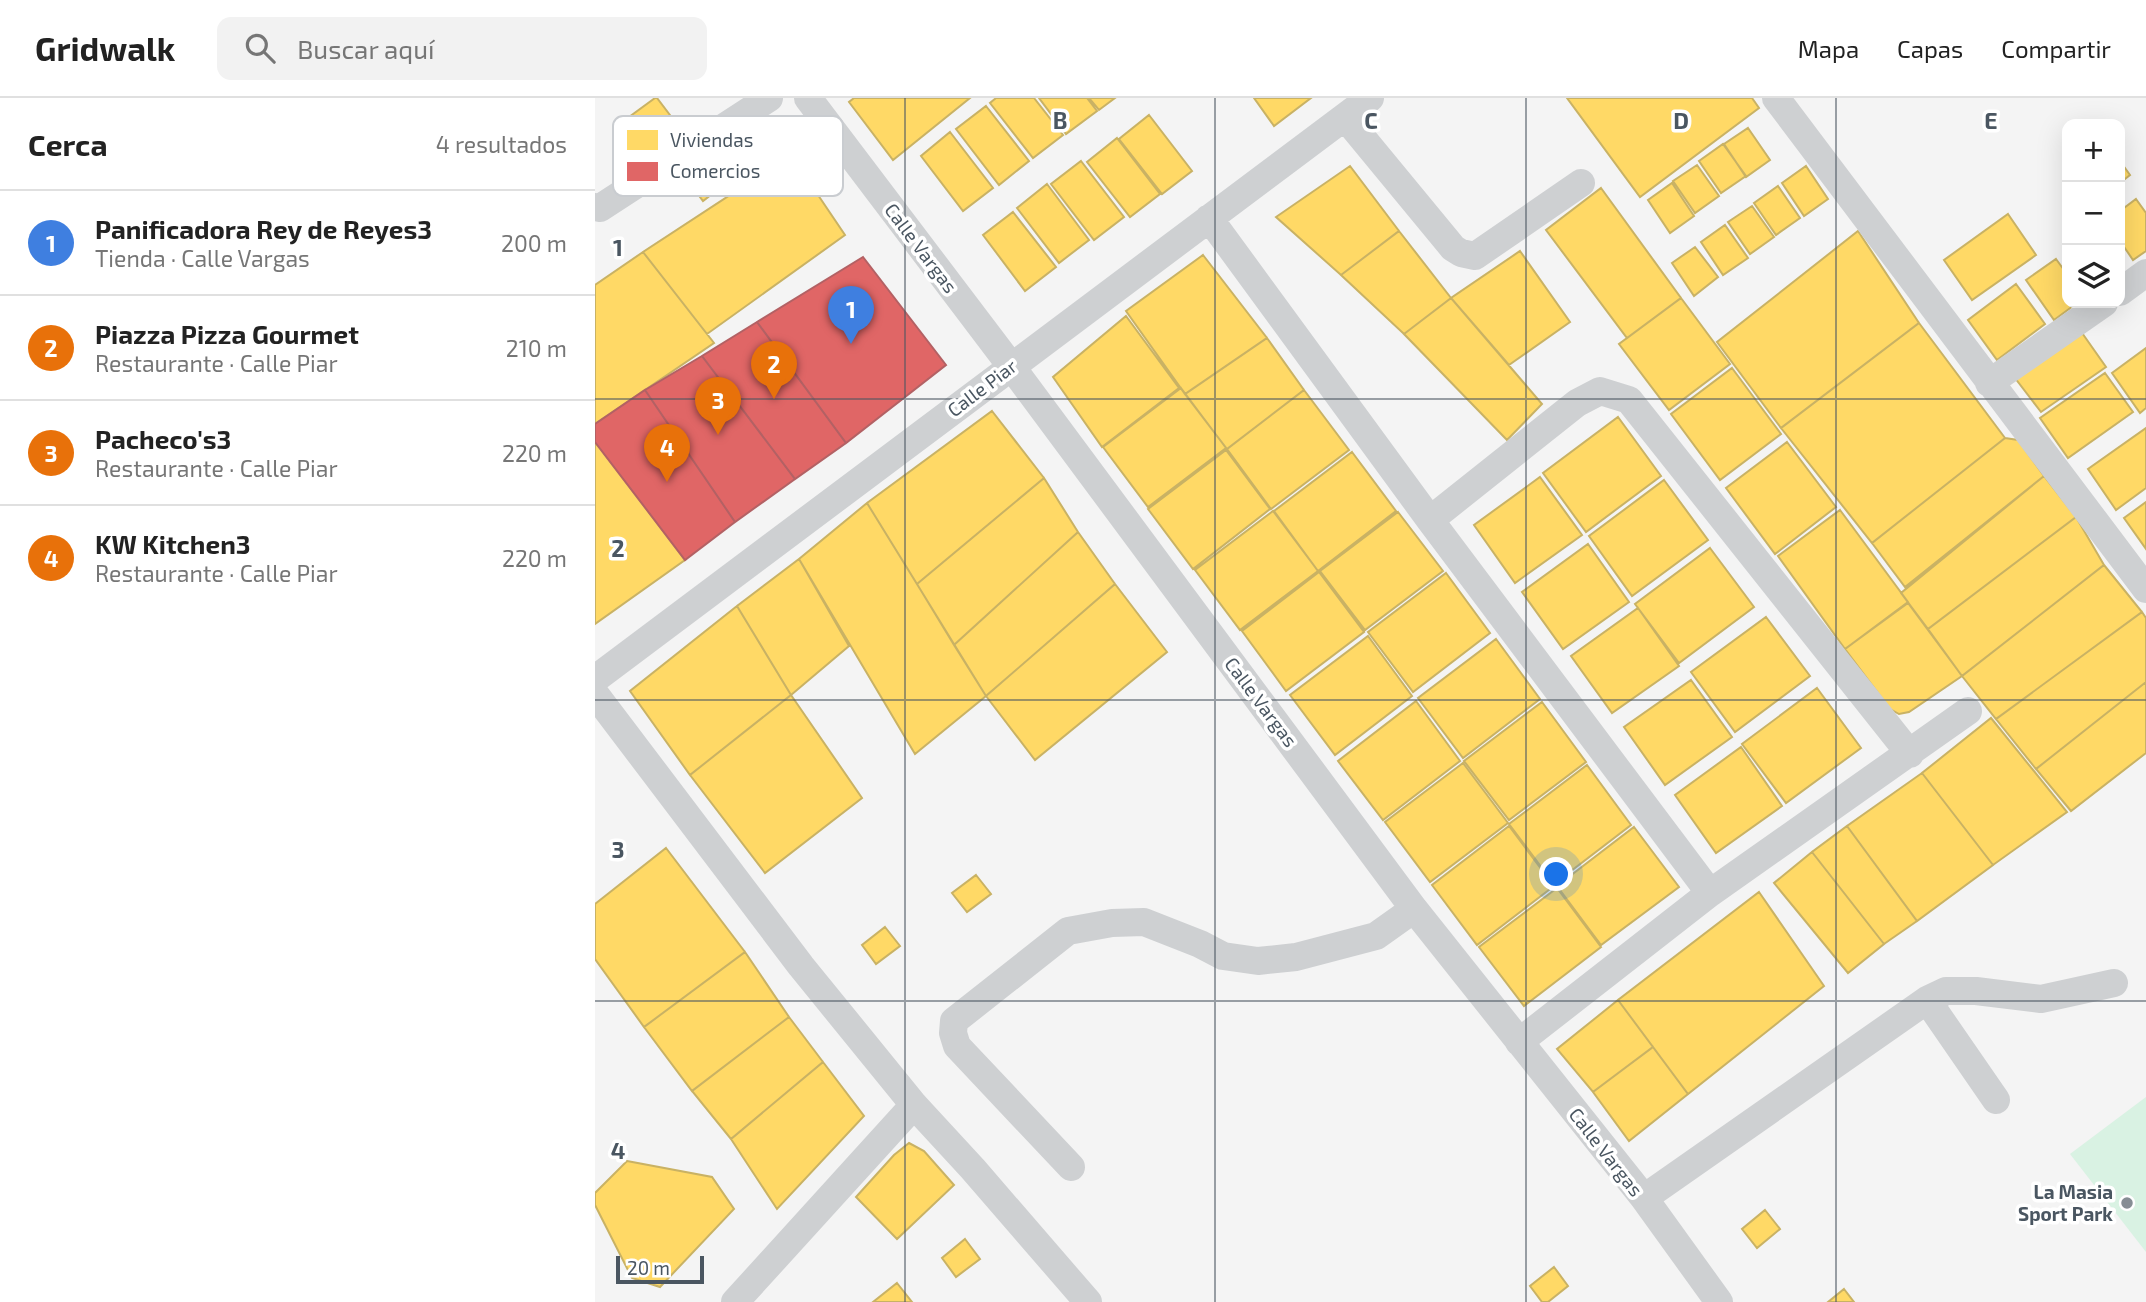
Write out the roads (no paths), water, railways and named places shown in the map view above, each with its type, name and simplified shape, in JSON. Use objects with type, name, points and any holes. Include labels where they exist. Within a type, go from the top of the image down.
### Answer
[{"type":"street","points":[[741,116],[768,98]]},
{"type":"street","name":"Calle Vargas","points":[[808,98],[822,116]]},
{"type":"street","name":"Calle Piar","points":[[595,679],[1370,98]]},
{"type":"street","points":[[1776,98],[2146,589]]},
{"type":"street","points":[[1345,117],[1453,248],[1461,253],[1475,256],[1581,183]]},
{"type":"street","name":"Calle Vargas","points":[[843,144],[1414,909],[1644,1198],[1719,1302]]},
{"type":"street","points":[[595,207],[600,208],[618,196]]},
{"type":"street","points":[[1209,218],[1430,520],[1710,893]]},
{"type":"street","points":[[2125,288],[2146,273]]},
{"type":"street","points":[[1989,383],[2097,308]]},
{"type":"street","points":[[1430,520],[1577,403],[1601,391],[1629,400],[1910,754]]},
{"type":"street","points":[[595,694],[801,966],[913,1105],[973,1169],[1088,1302]]},
{"type":"street","points":[[1519,1042],[1710,893],[1968,711]]},
{"type":"street","points":[[1071,1167],[957,1046],[953,1033],[954,1021],[1068,931],[1112,923],[1144,922],[1223,956],[1258,961],[1296,957],[1376,936],[1414,909]]},
{"type":"street","points":[[1644,1198],[1927,1000],[1946,991],[1976,991],[2041,999],[2115,983]]},
{"type":"street","points":[[1927,1000],[1996,1100]]},
{"type":"street","points":[[735,1302],[913,1105]]},
{"type":"place","name":"Panificadora Rey de Reyes3","points":[[851,344]]},
{"type":"place","name":"Piazza Pizza Gourmet","points":[[774,399]]},
{"type":"place","name":"Pacheco's3","points":[[718,435]]},
{"type":"place","name":"KW Kitchen3","points":[[667,482]]},
{"type":"place","name":"La Masia Sport Park","points":[[2127,1203]]}]
